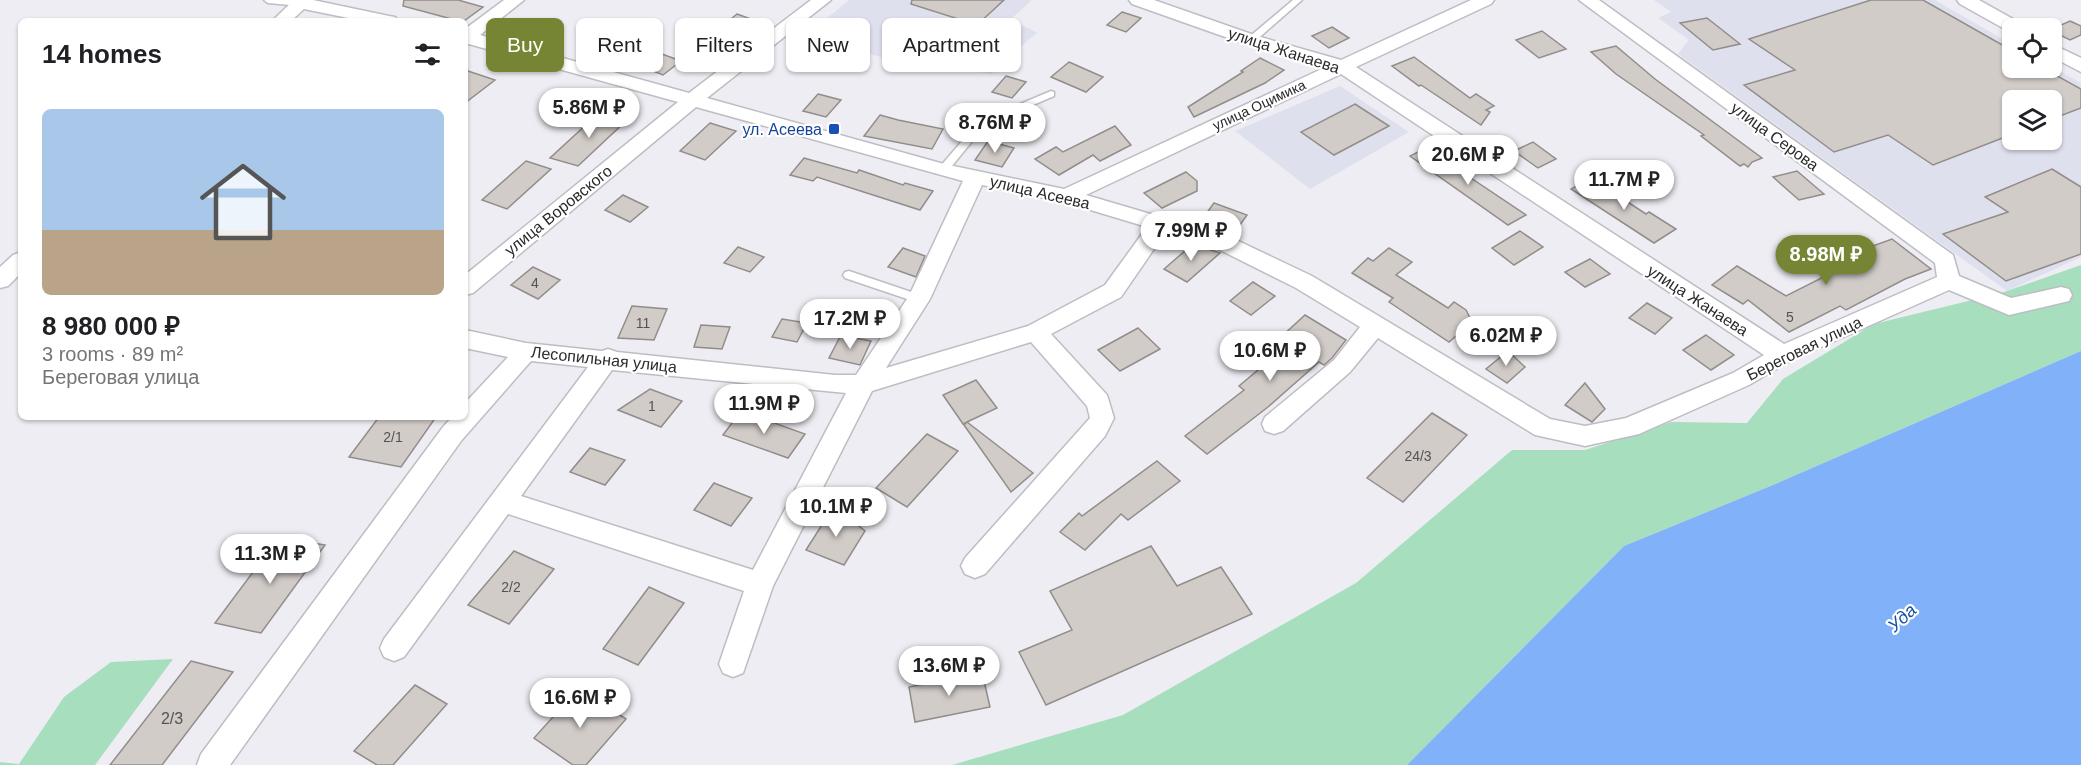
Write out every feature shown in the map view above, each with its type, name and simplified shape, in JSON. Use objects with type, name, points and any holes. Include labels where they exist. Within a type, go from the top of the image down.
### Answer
[{"type":"street","points":[[468,35],[515,0]]},
{"type":"street","name":"улица Воровского","points":[[468,285],[694,99],[822,0]]},
{"type":"street","name":"улица Жанаева","points":[[1138,0],[1251,40],[1341,66],[1782,355]]},
{"type":"street","name":"улица Оцимика","points":[[1066,196],[1485,0]]},
{"type":"street","name":"улица Серова","points":[[1588,0],[1945,260],[1949,281]]},
{"type":"street","points":[[1966,0],[2002,20]]},
{"type":"street","points":[[284,18],[302,1],[376,18]]},
{"type":"street","name":"улица Асеева","points":[[468,38],[943,170],[1066,196],[1224,243],[1304,282],[1544,428]]},
{"type":"street","points":[[2062,55],[2081,66]]},
{"type":"street","points":[[733,664],[760,584],[863,384],[920,299],[975,177]]},
{"type":"street","name":"Лесопильная улица","points":[[468,340],[526,352],[608,358],[835,384],[863,384],[1036,332],[1113,291],[1160,224]]},
{"type":"street","points":[[0,280],[18,263]]},
{"type":"street","points":[[0,280],[18,282]]},
{"type":"street","points":[[1949,281],[2009,307],[2061,295]]},
{"type":"street","name":"Береговая улица","points":[[1544,428],[1585,436],[1630,427],[1741,379],[1782,355],[1949,281]]},
{"type":"street","points":[[1274,424],[1341,366],[1376,325]]},
{"type":"street","points":[[975,566],[1096,429],[1102,418],[1098,402],[1036,332]]},
{"type":"street","points":[[468,416],[526,352]]},
{"type":"street","points":[[393,648],[608,358]]},
{"type":"street","points":[[212,765],[452,434],[465,420]]},
{"type":"street","points":[[502,501],[760,584]]},
{"type":"lane","points":[[267,0],[302,1]]},
{"type":"lane","points":[[1251,40],[1298,0]]},
{"type":"lane","points":[[943,170],[989,114],[1016,109],[1051,94]]},
{"type":"lane","points":[[849,275],[920,299]]},
{"type":"shaded area","points":[[849,0],[1032,0],[1012,18],[882,18],[882,57],[870,54],[870,18],[827,18]]},
{"type":"shaded area","points":[[1654,0],[1935,0],[2002,39],[2002,78],[2062,78],[2062,73],[2081,83],[2081,257],[2007,291],[1678,54],[1689,40],[1658,18],[1671,12]]},
{"type":"shaded area","points":[[1021,24],[1037,33],[1021,46]]},
{"type":"shaded area","points":[[1340,86],[1409,132],[1310,189],[1235,131]]},
{"type":"green space","points":[[2081,265],[2081,351],[1773,485],[1624,546],[1407,765],[952,765],[1123,715],[1356,583],[1512,450],[1585,450],[1671,422],[1747,423],[1783,379],[1874,324],[2001,293]]},
{"type":"green space","points":[[173,659],[95,765],[0,765],[0,762],[19,764],[64,697],[111,662]]},
{"type":"water","name":"Уда","points":[[2081,351],[2081,765],[1407,765],[1624,546],[1773,485]]},
{"type":"building","points":[[404,0],[458,0],[483,7],[468,18],[448,18],[403,6]]},
{"type":"building","points":[[912,0],[1004,0],[985,18],[955,18],[911,4]]},
{"type":"building","points":[[1871,0],[1923,0],[2002,45],[2002,78],[2061,78],[2081,89],[2081,108],[2062,115],[2062,90],[2002,90],[2002,138],[1933,165],[1888,135],[1834,152],[1744,85],[1795,70],[1749,39]]},
{"type":"building","points":[[1122,12],[1141,18],[1126,32],[1107,25]]},
{"type":"building","points":[[737,14],[748,18],[732,18]]},
{"type":"building","points":[[1707,18],[1740,44],[1713,50],[1680,23]]},
{"type":"building","points":[[2070,21],[2081,26],[2081,35],[2070,40],[2062,36],[2062,25]]},
{"type":"building","points":[[1332,27],[1349,38],[1329,48],[1312,36]]},
{"type":"building","points":[[1542,31],[1566,49],[1539,58],[1516,40]]},
{"type":"building","points":[[1616,46],[1655,79],[1762,158],[1752,162],[1748,167],[1744,164],[1740,166],[1701,136],[1704,135],[1616,74],[1591,52]]},
{"type":"building","points":[[663,54],[675,59],[675,66],[663,75],[655,72],[663,72]]},
{"type":"building","points":[[1414,57],[1470,98],[1476,94],[1494,106],[1486,110],[1490,112],[1481,125],[1392,66]]},
{"type":"building","points":[[1260,58],[1284,70],[1265,83],[1194,117],[1188,107],[1243,72],[1241,71]]},
{"type":"building","points":[[1069,62],[1103,77],[1086,92],[1051,77]]},
{"type":"building","points":[[468,71],[495,80],[468,101]]},
{"type":"building","points":[[1006,76],[1026,82],[1012,98],[992,92]]},
{"type":"building","points":[[818,94],[841,100],[826,117],[803,111]]},
{"type":"building","points":[[1355,104],[1389,126],[1334,155],[1301,132]]},
{"type":"building","points":[[601,111],[628,119],[578,166],[550,158]]},
{"type":"building","points":[[880,115],[943,129],[932,149],[864,136]]},
{"type":"building","points":[[710,123],[736,131],[705,160],[680,151]]},
{"type":"building","points":[[1115,126],[1131,145],[1100,161],[1093,155],[1059,175],[1035,159],[1056,147],[1063,152]]},
{"type":"building","points":[[988,141],[1014,148],[1002,167],[975,160]]},
{"type":"building","points":[[1533,142],[1556,159],[1538,168],[1514,151]]},
{"type":"building","points":[[1428,147],[1526,215],[1508,225],[1410,156]]},
{"type":"building","points":[[804,158],[857,173],[859,170],[903,185],[905,183],[933,191],[920,210],[817,177],[813,181],[790,175]]},
{"type":"building","points":[[526,161],[551,169],[507,209],[482,200]]},
{"type":"building","points":[[2052,169],[2081,187],[2081,254],[2006,281],[1943,234],[2008,212],[1985,197]]},
{"type":"building","points":[[1797,171],[1824,194],[1799,200],[1773,177]]},
{"type":"building","points":[[1186,172],[1197,181],[1197,191],[1162,208],[1144,193]]},
{"type":"building","points":[[1591,178],[1646,214],[1649,212],[1676,229],[1654,243],[1571,189]]},
{"type":"building","points":[[623,195],[648,207],[630,222],[605,210]]},
{"type":"building","points":[[1214,203],[1247,215],[1232,236],[1198,225]]},
{"type":"building","points":[[1520,231],[1543,247],[1514,265],[1492,248]]},
{"type":"building","points":[[1892,239],[1931,269],[1905,279],[1846,310],[1840,306],[1789,332],[1748,300],[1743,304],[1712,285],[1737,266],[1786,296],[1875,251],[1870,247]]},
{"type":"building","points":[[1193,244],[1220,253],[1187,282],[1164,269]]},
{"type":"building","points":[[738,247],[764,257],[750,272],[724,263]]},
{"type":"building","points":[[903,248],[925,256],[916,277],[888,267]]},
{"type":"building","points":[[1389,248],[1412,262],[1396,275],[1448,308],[1454,302],[1466,310],[1472,322],[1449,342],[1389,302],[1393,298],[1352,273],[1368,258],[1373,261]]},
{"type":"building","points":[[1590,259],[1610,274],[1585,287],[1565,272]]},
{"type":"building","points":[[533,267],[560,280],[538,299],[511,285]]},
{"type":"building","points":[[1253,282],[1275,296],[1251,315],[1230,301]]},
{"type":"building","points":[[1647,303],[1672,318],[1655,334],[1629,318]]},
{"type":"building","points":[[632,306],[667,309],[654,340],[618,338]]},
{"type":"building","points":[[1305,315],[1346,340],[1332,358],[1324,365],[1319,362],[1268,407],[1207,454],[1185,436],[1244,390],[1239,386],[1289,344],[1280,338]]},
{"type":"building","points":[[782,319],[807,323],[797,342],[772,337]]},
{"type":"building","points":[[701,325],[730,327],[722,349],[694,347]]},
{"type":"building","points":[[1138,328],[1160,349],[1120,371],[1098,350]]},
{"type":"building","points":[[841,335],[871,341],[860,365],[829,358]]},
{"type":"building","points":[[1706,335],[1734,355],[1711,370],[1683,350]]},
{"type":"building","points":[[1508,351],[1525,367],[1507,383],[1486,369]]},
{"type":"building","points":[[976,380],[997,408],[963,424],[943,395]]},
{"type":"building","points":[[1585,383],[1605,409],[1592,422],[1565,405]]},
{"type":"building","points":[[650,389],[682,401],[661,427],[618,410]]},
{"type":"building","points":[[741,411],[805,434],[788,458],[723,435]]},
{"type":"building","points":[[1432,413],[1467,435],[1403,502],[1367,478]]},
{"type":"building","points":[[377,420],[434,420],[401,467],[349,457]]},
{"type":"building","points":[[967,422],[1033,473],[1011,492],[964,425]]},
{"type":"building","points":[[927,434],[958,451],[907,507],[876,488]]},
{"type":"building","points":[[590,448],[625,460],[605,485],[570,472]]},
{"type":"building","points":[[1157,461],[1180,481],[1128,520],[1121,514],[1085,550],[1060,532],[1079,513],[1082,516]]},
{"type":"building","points":[[714,483],[752,498],[731,526],[694,510]]},
{"type":"building","points":[[834,506],[865,531],[844,565],[806,550]]},
{"type":"building","points":[[279,537],[325,545],[261,633],[215,623]]},
{"type":"building","points":[[1151,546],[1177,586],[1221,567],[1252,614],[1046,705],[1019,652],[1072,630],[1050,591]]},
{"type":"building","points":[[514,551],[554,569],[509,624],[468,605]]},
{"type":"building","points":[[649,587],[684,603],[638,665],[603,649]]},
{"type":"building","points":[[191,661],[233,672],[162,765],[110,765]]},
{"type":"building","points":[[982,672],[990,707],[915,722],[909,687]]},
{"type":"building","points":[[415,685],[447,704],[393,765],[377,765],[354,751]]},
{"type":"building","points":[[579,688],[626,719],[586,765],[573,765],[534,738]]},
{"type":"place","name":"ул. Асеева","points":[[834,129]]}]
